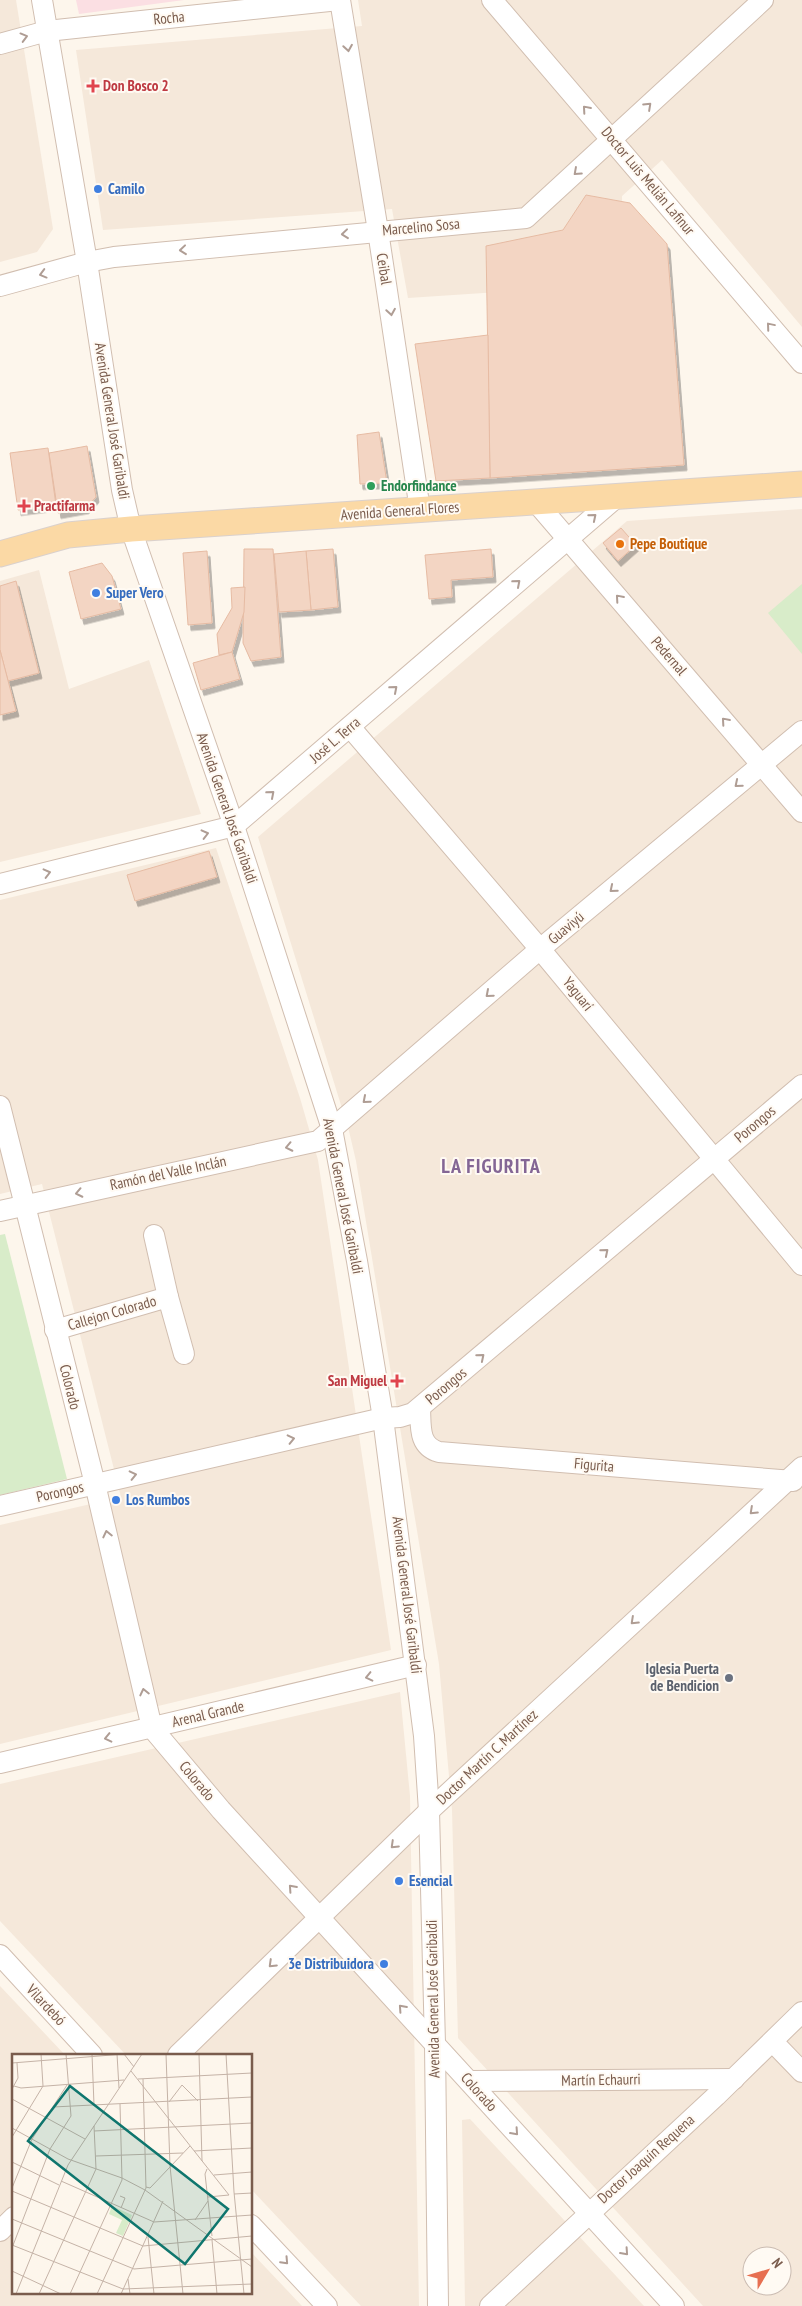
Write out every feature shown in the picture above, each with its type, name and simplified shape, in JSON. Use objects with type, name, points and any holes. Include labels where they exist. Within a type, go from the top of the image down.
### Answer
[{"type":"main road","name":"Avenida General Flores","points":[[0,554],[68,536],[131,529],[802,484]]},
{"type":"street","name":"Avenida General José Garibaldi","points":[[42,0],[87,262],[122,490],[131,529],[234,826],[332,1129],[383,1418],[416,1665],[429,1811],[435,2044],[438,2306]]},
{"type":"street","name":"Rocha","points":[[0,44],[48,31],[340,0]]},
{"type":"street","name":"Ceibal","points":[[340,0],[378,231],[420,510]]},
{"type":"street","name":"Doctor Luis Melián Lafinur","points":[[492,0],[798,351]]},
{"type":"street","name":"Marcelino Sosa","points":[[0,286],[87,262],[114,257],[526,218],[763,0]]},
{"type":"street","name":"José L. Terra","points":[[0,884],[234,826],[618,496]]},
{"type":"street","name":"Pedernal","points":[[535,502],[568,538],[802,812]]},
{"type":"street","name":"Yaguarí","points":[[350,727],[540,949],[802,1265]]},
{"type":"street","name":"Guaviyú","points":[[332,1129],[540,949],[802,731]]},
{"type":"street","name":"Porongos","points":[[0,1506],[383,1418],[391,1419],[406,1416],[420,1408],[802,1085]]},
{"type":"street","name":"Colorado","points":[[0,1106],[95,1484],[152,1728],[221,1810],[674,2306]]},
{"type":"street","name":"Ramón del Valle Inclán","points":[[0,1211],[318,1141],[332,1129]]},
{"type":"street","name":"Callejon Colorado","points":[[154,1235],[168,1297],[184,1354]]},
{"type":"street","name":"Callejon Colorado","points":[[55,1330],[168,1297]]},
{"type":"street","name":"Figurita","points":[[420,1408],[424,1443],[430,1450],[438,1452],[794,1482]]},
{"type":"street","name":"Doctor Martín C. Martínez","points":[[179,2054],[429,1811],[794,1482],[802,1467]]},
{"type":"street","name":"Arenal Grande","points":[[0,1763],[416,1665]]},
{"type":"street","name":"Vilardebó","points":[[0,1955],[91,2054]]},
{"type":"street","name":"Doctor Joaquín Requena","points":[[490,2306],[734,2079],[802,2012]]},
{"type":"street","points":[[773,2042],[802,2072]]},
{"type":"street","name":"Martín Echaurri","points":[[468,2081],[734,2079]]},
{"type":"street","points":[[0,2231],[12,2219]]},
{"type":"street","points":[[252,2226],[327,2306]]},
{"type":"shaded area","points":[[0,0],[16,0],[53,229],[37,252],[0,262]]},
{"type":"shaded area","points":[[76,0],[184,0],[79,14]]},
{"type":"shaded area","points":[[358,0],[802,0],[802,327],[662,160],[622,196],[623,284],[408,298],[392,209],[103,230],[76,50],[362,26]]},
{"type":"shaded area","points":[[802,509],[802,2306],[703,2306],[458,2038],[452,1810],[439,1664],[356,1161],[349,1131],[258,837],[627,521]]},
{"type":"shaded area","points":[[39,570],[69,689],[149,660],[201,814],[0,862],[0,581]]},
{"type":"shaded area","points":[[216,848],[300,1098],[318,1160],[391,1650],[0,1744],[0,1525],[121,1497],[42,1184],[0,1194],[0,900]]},
{"type":"shaded area","points":[[400,1692],[410,1796],[419,2306],[361,2306],[252,2190],[252,2054],[125,2054],[0,1921],[0,1784]]},
{"type":"shaded area","points":[[0,1986],[64,2054],[12,2054],[12,2294],[252,2294],[252,2253],[302,2306],[0,2306]]},
{"type":"shaded area","points":[[470,2119],[644,2306],[465,2306],[462,2120]]},
{"type":"green space","points":[[802,584],[802,654],[768,613]]},
{"type":"green space","points":[[5,1234],[67,1479],[0,1495],[0,1235]]},
{"type":"building","points":[[586,195],[630,203],[667,244],[684,465],[490,478],[486,246],[563,230]]},
{"type":"building","points":[[488,335],[490,478],[436,481],[415,344]]},
{"type":"building","points":[[379,432],[387,483],[360,484],[357,435]]},
{"type":"building","points":[[87,446],[96,497],[86,508],[58,513],[49,453]]},
{"type":"building","points":[[48,448],[56,505],[18,510],[10,453]]},
{"type":"building","name":"Pepe Boutique","points":[[621,528],[636,545],[618,561],[603,543]]},
{"type":"building","points":[[244,549],[273,549],[281,657],[251,661],[243,643]]},
{"type":"building","points":[[333,549],[338,607],[311,610],[306,551]]},
{"type":"building","points":[[491,549],[493,577],[451,580],[452,597],[429,599],[425,555]]},
{"type":"building","points":[[207,551],[212,623],[188,625],[183,553]]},
{"type":"building","points":[[306,551],[311,610],[279,612],[274,554]]},
{"type":"building","name":"Super Vero","points":[[102,563],[112,576],[121,609],[81,619],[69,572]]},
{"type":"building","points":[[16,581],[39,673],[8,681],[0,650],[0,586]]},
{"type":"building","points":[[245,587],[244,612],[232,652],[219,655],[217,634],[232,608],[231,588]]},
{"type":"building","points":[[0,650],[16,711],[0,715]]},
{"type":"building","points":[[232,652],[240,679],[201,690],[193,663]]},
{"type":"building","points":[[209,851],[217,877],[135,901],[127,875]]},
{"type":"place","name":"Don Bosco 2","points":[[93,86]]},
{"type":"place","name":"Camilo","points":[[98,189]]},
{"type":"place","name":"Endorfindance","points":[[371,486]]},
{"type":"place","name":"Practifarma","points":[[24,506]]},
{"type":"place","name":"Pepe Boutique","points":[[620,544]]},
{"type":"place","name":"Super Vero","points":[[96,593]]},
{"type":"place","name":"San Miguel","points":[[397,1381]]},
{"type":"place","name":"Los Rumbos","points":[[116,1500]]},
{"type":"place","name":"Iglesia Puerta de Bendicion","points":[[729,1678]]},
{"type":"place","name":"Esencial","points":[[399,1881]]},
{"type":"place","name":"3e Distribuidora","points":[[384,1964]]},
{"type":"district","name":"LA FIGURITA","points":[[491,1166]]}]
